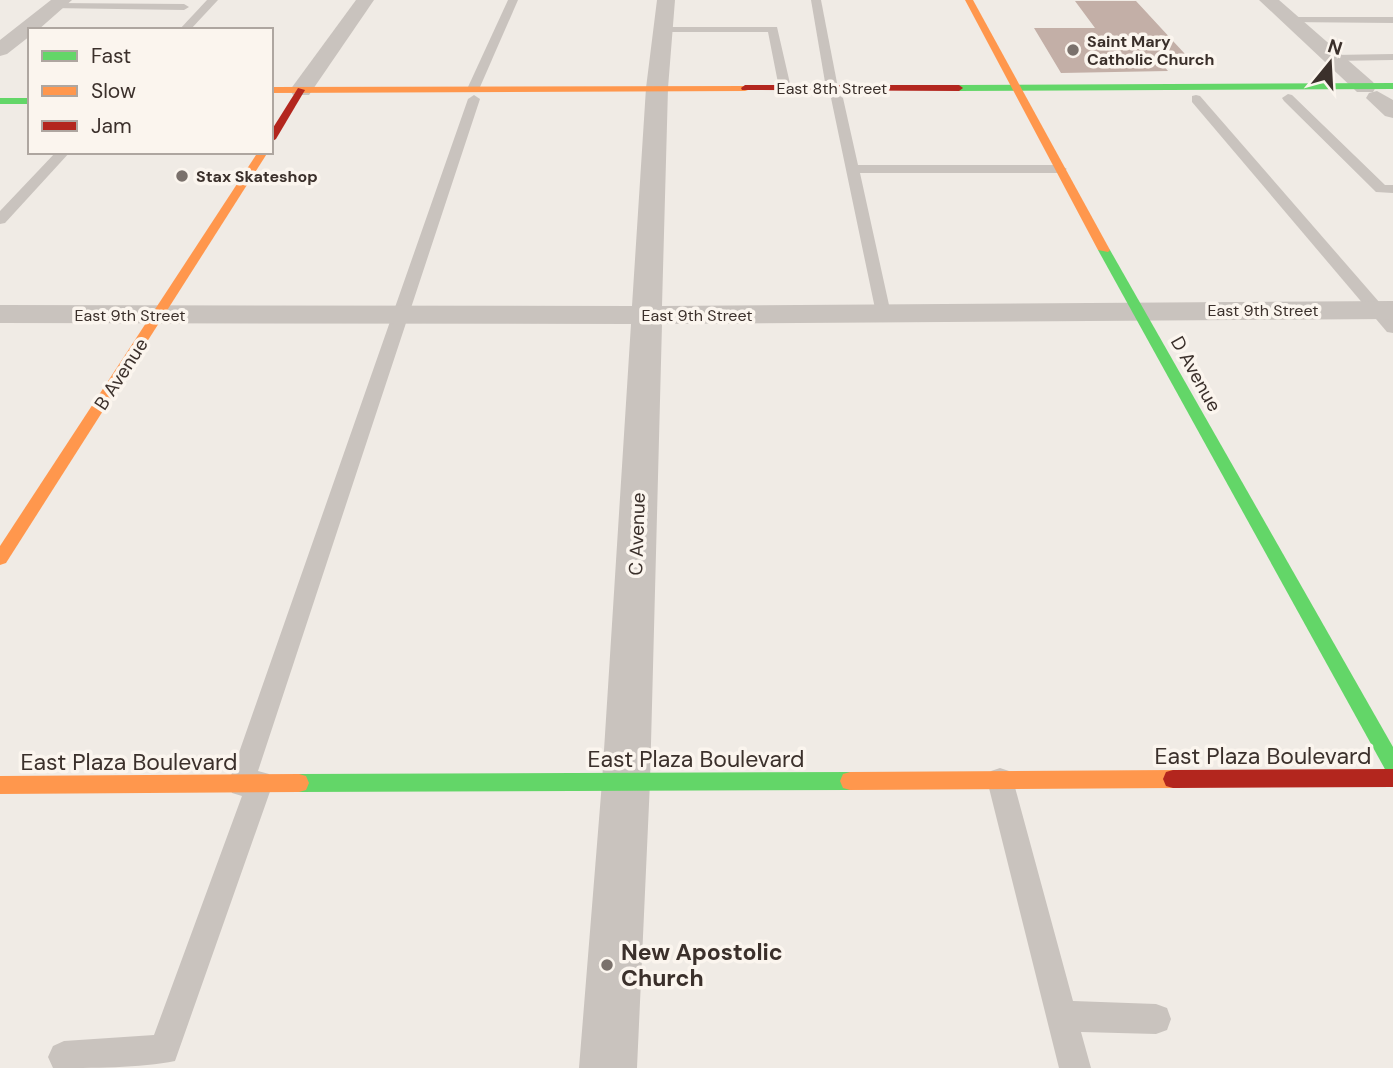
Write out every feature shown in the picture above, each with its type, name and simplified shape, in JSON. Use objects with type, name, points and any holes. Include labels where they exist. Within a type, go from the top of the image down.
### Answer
[{"type":"main road","name":"D Avenue","points":[[969,0],[1136,310],[1393,765]]},
{"type":"main road","name":"East 8th Street","points":[[657,93],[785,88],[835,93]]},
{"type":"main road","points":[[0,90],[28,90]]},
{"type":"main road","name":"East 8th Street","points":[[273,90],[298,95]]},
{"type":"main road","name":"East 8th Street","points":[[273,100],[298,95],[474,93],[1019,92],[1384,96]]},
{"type":"main road","name":"East 8th Street","points":[[1019,92],[1196,99],[1384,96]]},
{"type":"main road","points":[[273,136],[298,95]]},
{"type":"main road","points":[[0,102],[28,101]]},
{"type":"main road","name":"B Avenue","points":[[0,559],[262,154]]},
{"type":"main road","name":"East Plaza Boulevard","points":[[0,785],[1393,778]]},
{"type":"street","points":[[298,95],[365,0]]},
{"type":"street","name":"C Avenue","points":[[608,1068],[626,782],[657,93],[666,0]]},
{"type":"street","points":[[1268,0],[1333,58],[1384,96]]},
{"type":"street","points":[[0,50],[59,3]]},
{"type":"street","name":"East 9th Street","points":[[0,314],[646,315],[1136,310],[1388,316]]},
{"type":"lane","points":[[186,28],[213,0]]},
{"type":"lane","points":[[64,1057],[164,1050],[474,93],[513,0]]},
{"type":"lane","points":[[816,0],[883,314]]},
{"type":"lane","points":[[59,3],[184,6]]},
{"type":"lane","points":[[1290,20],[1393,20]]},
{"type":"lane","points":[[663,30],[773,29],[785,88]]},
{"type":"lane","points":[[1333,58],[1393,57]]},
{"type":"lane","points":[[1288,98],[1381,189],[1393,189]]},
{"type":"lane","points":[[1196,99],[1388,316]]},
{"type":"lane","points":[[1,217],[62,154]]},
{"type":"lane","points":[[853,169],[1060,169]]},
{"type":"lane","points":[[1000,780],[1075,1068]]},
{"type":"lane","points":[[1062,1016],[1156,1019]]},
{"type":"building","points":[[1075,1],[1136,1],[1185,54],[1167,54],[1176,64],[1162,64],[1168,71],[1061,73],[1034,28],[1095,28]]},
{"type":"traffic: fast","points":[[959,88],[1393,86]]},
{"type":"traffic: fast","points":[[0,101],[28,101]]},
{"type":"traffic: fast","points":[[1104,250],[1393,765]]},
{"type":"traffic: fast","points":[[299,783],[850,781]]},
{"type":"traffic: slow","points":[[969,0],[1104,250]]},
{"type":"traffic: slow","points":[[273,90],[745,88]]},
{"type":"traffic: slow","points":[[0,559],[262,154]]},
{"type":"traffic: slow","points":[[850,781],[1173,779]]},
{"type":"traffic: slow","points":[[0,785],[299,783]]},
{"type":"traffic: jam","points":[[745,88],[959,88]]},
{"type":"traffic: jam","points":[[273,136],[301,90]]},
{"type":"traffic: jam","points":[[1173,779],[1393,778]]},
{"type":"place","name":"Saint Mary Catholic Church","points":[[1073,50]]},
{"type":"place","name":"Stax Skateshop","points":[[182,176]]},
{"type":"place","name":"New Apostolic Church","points":[[607,965]]}]
